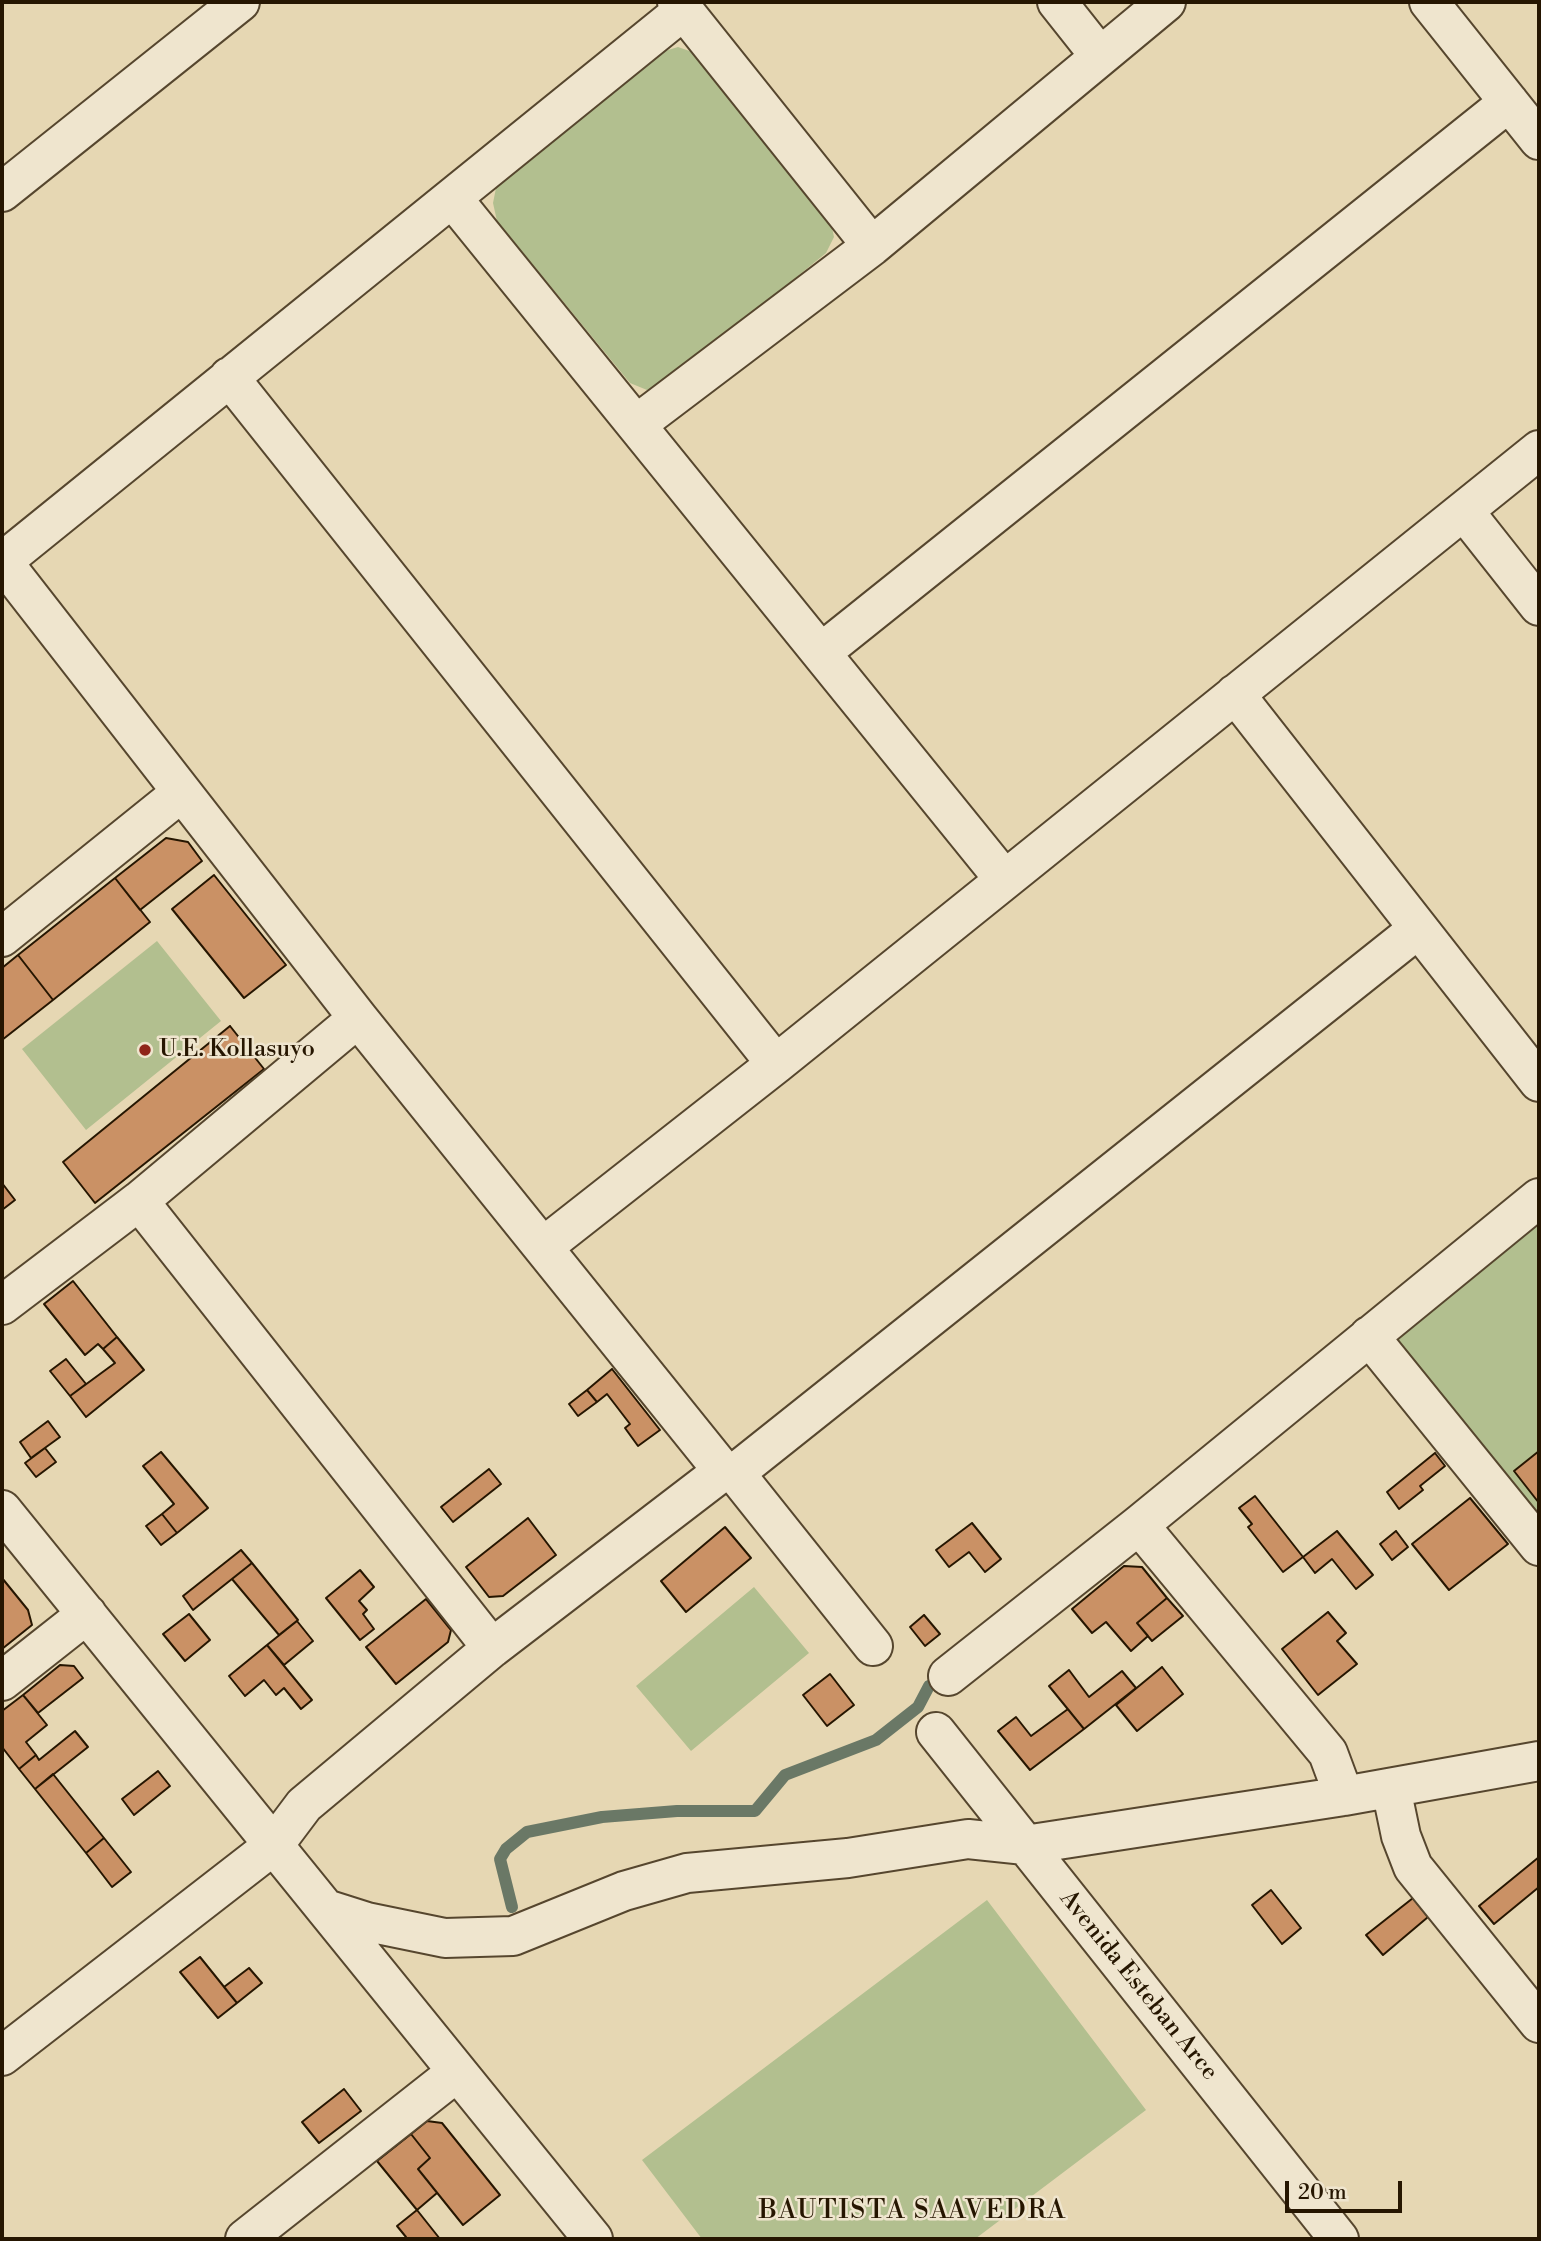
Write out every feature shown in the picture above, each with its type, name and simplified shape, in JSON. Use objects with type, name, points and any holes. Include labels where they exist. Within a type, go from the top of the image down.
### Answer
[{"type":"street","points":[[2,192],[240,2]]},
{"type":"street","points":[[1057,2],[1099,55]]},
{"type":"street","points":[[637,424],[872,246],[1166,2]]},
{"type":"street","points":[[1429,2],[1539,140]]},
{"type":"street","points":[[872,246],[681,6],[453,199],[2,562],[358,1018],[543,1247],[873,1646]]},
{"type":"street","points":[[822,652],[1509,102]]},
{"type":"street","points":[[453,199],[1004,879]]},
{"type":"street","points":[[229,377],[776,1064]]},
{"type":"street","points":[[543,1247],[776,1064],[1539,450]]},
{"type":"street","points":[[1464,511],[1539,606]]},
{"type":"street","points":[[1235,694],[1539,1082]]},
{"type":"street","points":[[2,937],[182,792]]},
{"type":"street","points":[[2,2056],[274,1845],[304,1805],[492,1648],[729,1472],[1418,929]]},
{"type":"street","points":[[2,1305],[139,1200],[358,1018]]},
{"type":"street","points":[[948,1676],[1139,1525],[1539,1198]]},
{"type":"street","points":[[139,1200],[492,1648]]},
{"type":"street","points":[[1369,1336],[1539,1546]]},
{"type":"street","points":[[2,1510],[593,2239]]},
{"type":"street","points":[[1139,1525],[1328,1753],[1344,1796]]},
{"type":"street","points":[[2,1681],[87,1614]]},
{"type":"street","name":"Avenida Esteban Arce","points":[[936,1732],[1339,2239]]},
{"type":"street","points":[[326,1909],[367,1922],[445,1938],[513,1936],[624,1891],[687,1874],[848,1858],[968,1839],[1026,1845],[1344,1796],[1539,1761]]},
{"type":"street","points":[[1391,1788],[1401,1836],[1413,1867],[1539,2023]]},
{"type":"street","points":[[245,2239],[457,2071]]},
{"type":"green space","points":[[678,47],[698,54],[830,218],[834,237],[826,253],[662,387],[647,390],[630,383],[497,221],[493,203],[497,183],[658,53]]},
{"type":"green space","points":[[157,941],[221,1021],[86,1130],[22,1049]]},
{"type":"green space","points":[[1539,1219],[1539,1524],[1396,1342],[1403,1328]]},
{"type":"green space","points":[[754,1587],[809,1653],[691,1751],[636,1686]]},
{"type":"green space","points":[[987,1900],[1146,2110],[975,2239],[702,2239],[642,2160]]},
{"type":"building","points":[[166,838],[188,842],[202,861],[140,910],[115,878]]},
{"type":"building","points":[[214,875],[286,965],[244,998],[172,909]]},
{"type":"building","points":[[115,878],[150,922],[53,1000],[18,955]]},
{"type":"building","points":[[18,955],[53,1000],[2,1040],[2,968]]},
{"type":"building","points":[[230,1026],[264,1069],[95,1203],[63,1162]]},
{"type":"building","points":[[2,1183],[15,1200],[2,1210]]},
{"type":"building","points":[[73,1281],[117,1337],[103,1349],[98,1344],[85,1355],[44,1304]]},
{"type":"building","points":[[117,1337],[144,1370],[86,1417],[70,1396],[115,1363],[103,1349]]},
{"type":"building","points":[[66,1359],[86,1384],[70,1396],[50,1371]]},
{"type":"building","points":[[612,1369],[660,1430],[638,1446],[625,1428],[630,1424],[607,1394],[597,1402],[587,1390]]},
{"type":"building","points":[[587,1390],[597,1402],[578,1416],[569,1404]]},
{"type":"building","points":[[48,1421],[60,1437],[31,1458],[20,1442]]},
{"type":"building","points":[[45,1448],[56,1462],[36,1477],[25,1463]]},
{"type":"building","points":[[1539,1451],[1539,1503],[1514,1471]]},
{"type":"building","points":[[161,1452],[208,1508],[177,1533],[162,1514],[174,1504],[143,1466]]},
{"type":"building","points":[[1435,1453],[1445,1466],[1420,1486],[1423,1490],[1399,1509],[1387,1492]]},
{"type":"building","points":[[489,1469],[501,1484],[453,1522],[441,1507]]},
{"type":"building","points":[[1255,1496],[1303,1557],[1283,1572],[1248,1527],[1252,1524],[1239,1508]]},
{"type":"building","points":[[1470,1498],[1508,1544],[1449,1590],[1412,1544]]},
{"type":"building","points":[[162,1514],[177,1533],[161,1545],[146,1526]]},
{"type":"building","points":[[528,1518],[556,1555],[503,1596],[489,1597],[466,1567]]},
{"type":"building","points":[[972,1523],[1001,1559],[985,1572],[969,1552],[949,1567],[936,1550]]},
{"type":"building","points":[[725,1527],[751,1558],[686,1612],[661,1581]]},
{"type":"building","points":[[1337,1531],[1373,1575],[1356,1589],[1332,1559],[1315,1573],[1303,1557]]},
{"type":"building","points":[[1396,1531],[1408,1547],[1392,1560],[1380,1544]]},
{"type":"building","points":[[241,1550],[252,1563],[193,1610],[183,1596]]},
{"type":"building","points":[[252,1563],[298,1620],[279,1635],[232,1579]]},
{"type":"building","points":[[1124,1566],[1142,1567],[1167,1598],[1137,1623],[1148,1636],[1131,1651],[1106,1622],[1092,1633],[1072,1609]]},
{"type":"building","points":[[360,1570],[374,1587],[359,1601],[367,1610],[363,1614],[374,1629],[360,1640],[326,1598]]},
{"type":"building","points":[[2,1578],[28,1610],[32,1625],[2,1649]]},
{"type":"building","points":[[1167,1598],[1183,1616],[1152,1641],[1137,1623]]},
{"type":"building","points":[[426,1599],[451,1630],[448,1642],[396,1684],[366,1647]]},
{"type":"building","points":[[1328,1612],[1346,1633],[1337,1641],[1357,1664],[1318,1695],[1282,1649]]},
{"type":"building","points":[[189,1614],[210,1640],[185,1661],[163,1634]]},
{"type":"building","points":[[924,1615],[940,1634],[925,1646],[910,1627]]},
{"type":"building","points":[[297,1621],[313,1641],[284,1665],[267,1645]]},
{"type":"building","points":[[267,1645],[312,1700],[301,1709],[284,1688],[276,1695],[264,1680],[245,1696],[229,1676]]},
{"type":"building","points":[[60,1665],[74,1666],[83,1678],[38,1713],[23,1695]]},
{"type":"building","points":[[1162,1667],[1183,1694],[1137,1731],[1116,1705]]},
{"type":"building","points":[[1069,1670],[1089,1697],[1122,1671],[1136,1688],[1084,1729],[1049,1686]]},
{"type":"building","points":[[830,1674],[854,1705],[827,1726],[803,1695]]},
{"type":"building","points":[[23,1695],[47,1725],[26,1742],[36,1755],[19,1769],[2,1747],[2,1711]]},
{"type":"building","points":[[1068,1709],[1084,1729],[1030,1770],[998,1731],[1016,1717],[1031,1736]]},
{"type":"building","points":[[75,1731],[88,1747],[35,1789],[19,1769],[36,1755],[39,1760]]},
{"type":"building","points":[[158,1771],[170,1786],[134,1815],[122,1799]]},
{"type":"building","points":[[53,1774],[104,1838],[86,1853],[35,1789]]},
{"type":"building","points":[[104,1838],[131,1872],[112,1887],[86,1853]]},
{"type":"building","points":[[1539,1857],[1539,1887],[1494,1924],[1479,1906]]},
{"type":"building","points":[[1271,1890],[1301,1928],[1282,1944],[1252,1905]]},
{"type":"building","points":[[1413,1898],[1428,1917],[1383,1955],[1366,1935]]},
{"type":"building","points":[[200,1957],[237,2003],[218,2018],[180,1972]]},
{"type":"building","points":[[249,1968],[262,1983],[237,2003],[224,1987]]},
{"type":"building","points":[[344,2089],[361,2111],[319,2143],[302,2122]]},
{"type":"building","points":[[427,2121],[442,2123],[500,2195],[463,2225],[418,2169],[430,2158],[411,2134]]},
{"type":"building","points":[[411,2134],[430,2158],[418,2169],[437,2193],[417,2210],[377,2161]]},
{"type":"building","points":[[417,2210],[440,2239],[403,2239],[406,2237],[397,2226]]},
{"type":"waterway","points":[[512,1907],[500,1859],[506,1849],[527,1832],[602,1817],[677,1811],[755,1811],[785,1775],[876,1740],[918,1707],[929,1686]]},
{"type":"place","name":"U.E. Kollasuyo","points":[[145,1050]]},
{"type":"district","name":"BAUTISTA SAAVEDRA","points":[[913,2212]]}]
